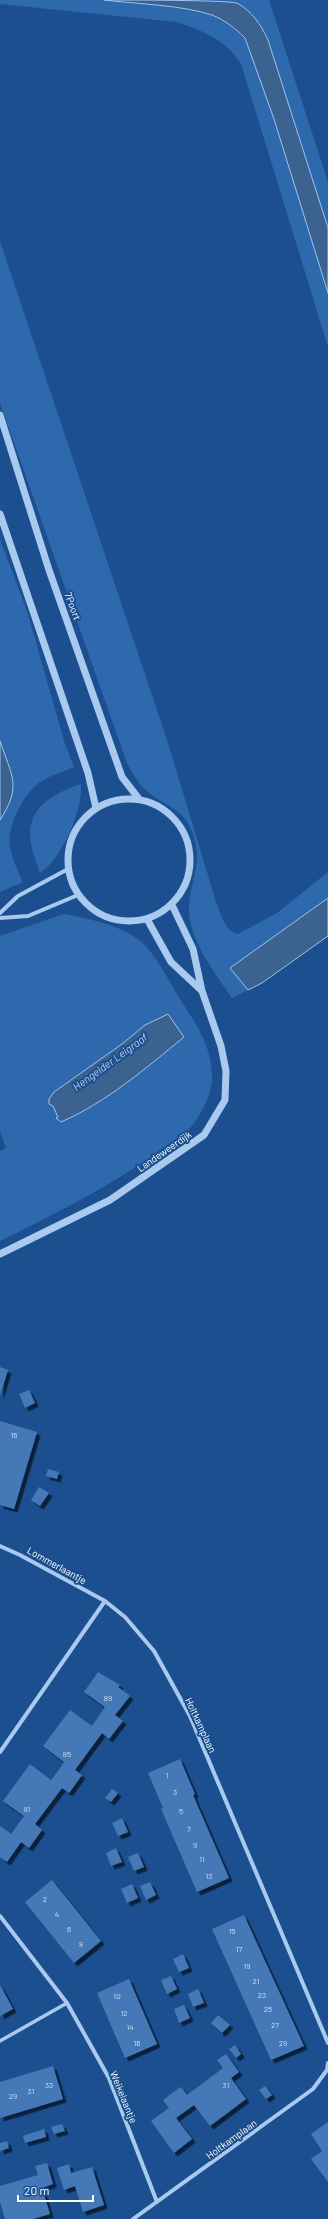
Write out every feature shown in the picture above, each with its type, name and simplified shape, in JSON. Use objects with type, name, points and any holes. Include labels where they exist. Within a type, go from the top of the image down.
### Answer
[{"type":"street","name":"7Poort","points":[[0,415],[49,570],[122,777],[139,799]]},
{"type":"street","points":[[0,514],[88,773],[96,808]]},
{"type":"street","points":[[124,799],[139,799],[160,806],[177,821],[188,842],[191,864],[185,886],[172,904],[160,913],[148,919],[128,922],[109,918],[92,909],[78,895],[73,887],[68,869],[69,846],[79,824],[96,808],[109,802],[124,799]]},
{"type":"street","points":[[0,913],[18,896],[68,869]]},
{"type":"street","points":[[0,918],[28,916],[78,895]]},
{"type":"street","name":"Landeweerdijk","points":[[0,1254],[110,1200],[204,1134],[225,1100],[226,1071],[221,1046],[202,991],[193,949],[172,904]]},
{"type":"street","name":"Landeweerdijk","points":[[148,919],[171,962],[202,991]]},
{"type":"street","name":"Lommerlaantje","points":[[0,1546],[20,1555],[104,1601]]},
{"type":"street","points":[[0,1752],[104,1601]]},
{"type":"street","name":"Holtkamplaan","points":[[104,1601],[125,1617],[154,1651],[190,1716],[328,2042]]},
{"type":"street","name":"Weikelaantje","points":[[0,1916],[67,2003],[109,2078],[157,2202]]},
{"type":"street","points":[[0,2041],[67,2003]]},
{"type":"street","name":"Holtkamplaan","points":[[133,2219],[313,2089],[327,2070],[328,2062]]},
{"type":"shaded area","points":[[0,0],[269,0],[328,182],[328,347],[241,64],[228,48],[204,32],[176,22],[0,4]]},
{"type":"shaded area","points":[[0,241],[167,740],[217,905],[224,922],[230,930],[238,934],[277,913],[328,872],[328,898],[231,968],[248,990],[232,998],[203,954],[192,930],[189,906],[197,862],[196,844],[193,834],[189,825],[180,813],[141,786],[127,763],[0,403]]},
{"type":"shaded area","points":[[0,539],[27,611],[65,744],[74,767],[49,777],[39,783],[30,792],[20,806],[11,831],[10,847],[15,865],[23,882],[0,892]]},
{"type":"shaded area","points":[[81,784],[79,807],[70,833],[56,857],[40,873],[30,839],[31,824],[35,815],[46,801],[63,791]]},
{"type":"shaded area","points":[[64,914],[86,918],[110,925],[132,935],[142,942],[153,955],[202,1035],[209,1055],[212,1082],[211,1089],[202,1110],[190,1128],[182,1135],[99,1190],[0,1241],[0,1151],[6,1148],[0,1131],[0,936]],"holes":[[[168,1014],[184,1037],[121,1087],[58,1117],[53,1106],[145,1025]]]},
{"type":"water","points":[[104,0],[237,3],[256,19],[268,40],[328,228],[328,293],[274,119],[245,38],[234,28],[212,15],[173,7]]},
{"type":"water","points":[[0,741],[11,773],[13,790],[7,808],[0,820]]},
{"type":"water","points":[[328,898],[328,936],[262,983],[248,990],[230,968]]},
{"type":"water","name":"Hengelder Leigraaf","points":[[168,1014],[184,1037],[126,1084],[94,1105],[61,1122],[56,1118],[58,1117],[53,1106],[49,1104],[49,1099],[54,1092],[122,1044],[145,1025]]},
{"type":"building","points":[[0,1367],[8,1370],[0,1396]]},
{"type":"building","points":[[29,1390],[35,1403],[25,1408],[19,1394]]},
{"type":"building","points":[[0,1421],[37,1432],[14,1509],[0,1505]]},
{"type":"building","points":[[48,1469],[59,1472],[57,1479],[46,1476]]},
{"type":"building","points":[[39,1487],[49,1493],[40,1506],[31,1500]]},
{"type":"building","points":[[98,1672],[120,1685],[118,1687],[130,1696],[115,1715],[123,1721],[109,1739],[102,1733],[75,1770],[82,1775],[69,1793],[62,1788],[35,1824],[42,1830],[29,1848],[21,1842],[7,1862],[0,1857],[0,1826],[11,1834],[24,1816],[3,1801],[30,1764],[51,1780],[58,1771],[64,1762],[43,1746],[70,1710],[92,1726],[105,1707],[84,1692]]},
{"type":"building","points":[[180,1759],[195,1794],[193,1795],[229,1878],[197,1892],[161,1809],[163,1808],[148,1773]]},
{"type":"building","points":[[112,1789],[118,1793],[111,1802],[105,1798]]},
{"type":"building","points":[[122,1818],[128,1832],[118,1836],[112,1823]]},
{"type":"building","points":[[116,1848],[122,1862],[111,1866],[106,1853]]},
{"type":"building","points":[[138,1853],[144,1867],[134,1871],[128,1857]]},
{"type":"building","points":[[52,1880],[101,1941],[74,1963],[25,1902]]},
{"type":"building","points":[[150,1882],[156,1895],[146,1900],[140,1886]]},
{"type":"building","points":[[132,1884],[138,1898],[127,1903],[121,1889]]},
{"type":"building","points":[[244,1915],[304,2046],[271,2060],[212,1929]]},
{"type":"building","points":[[183,1954],[189,1968],[179,1972],[173,1959]]},
{"type":"building","points":[[171,1976],[177,1989],[167,1994],[161,1980]]},
{"type":"building","points":[[129,1979],[157,2044],[125,2058],[97,1993]]},
{"type":"building","points":[[0,1985],[13,2009],[0,2016]]},
{"type":"building","points":[[198,1989],[204,2003],[193,2007],[188,1994]]},
{"type":"building","points":[[184,2005],[190,2018],[179,2023],[174,2009]]},
{"type":"building","points":[[218,2015],[230,2025],[222,2033],[211,2023]]},
{"type":"building","points":[[235,2045],[241,2054],[236,2058],[229,2049]]},
{"type":"building","points":[[226,2054],[239,2072],[231,2078],[246,2099],[210,2126],[194,2105],[176,2118],[192,2139],[174,2153],[151,2121],[169,2108],[163,2100],[172,2093],[181,2087],[187,2095],[223,2068],[217,2060]]},
{"type":"building","points":[[53,2066],[63,2099],[0,2118],[0,2082]]},
{"type":"building","points":[[265,2086],[272,2095],[266,2099],[259,2090]]},
{"type":"building","points":[[328,2122],[328,2182],[311,2159],[322,2151],[311,2134]]},
{"type":"building","points":[[62,2124],[65,2131],[54,2134],[51,2127]]},
{"type":"building","points":[[44,2129],[46,2137],[25,2143],[23,2136]]},
{"type":"building","points":[[7,2141],[9,2148],[0,2151],[0,2143]]},
{"type":"building","points":[[47,2163],[53,2184],[42,2188],[50,2214],[33,2219],[5,2219],[0,2202],[0,2186],[38,2175],[35,2166]]},
{"type":"building","points":[[69,2164],[71,2173],[92,2167],[104,2205],[83,2212],[75,2186],[64,2190],[57,2168]]}]
